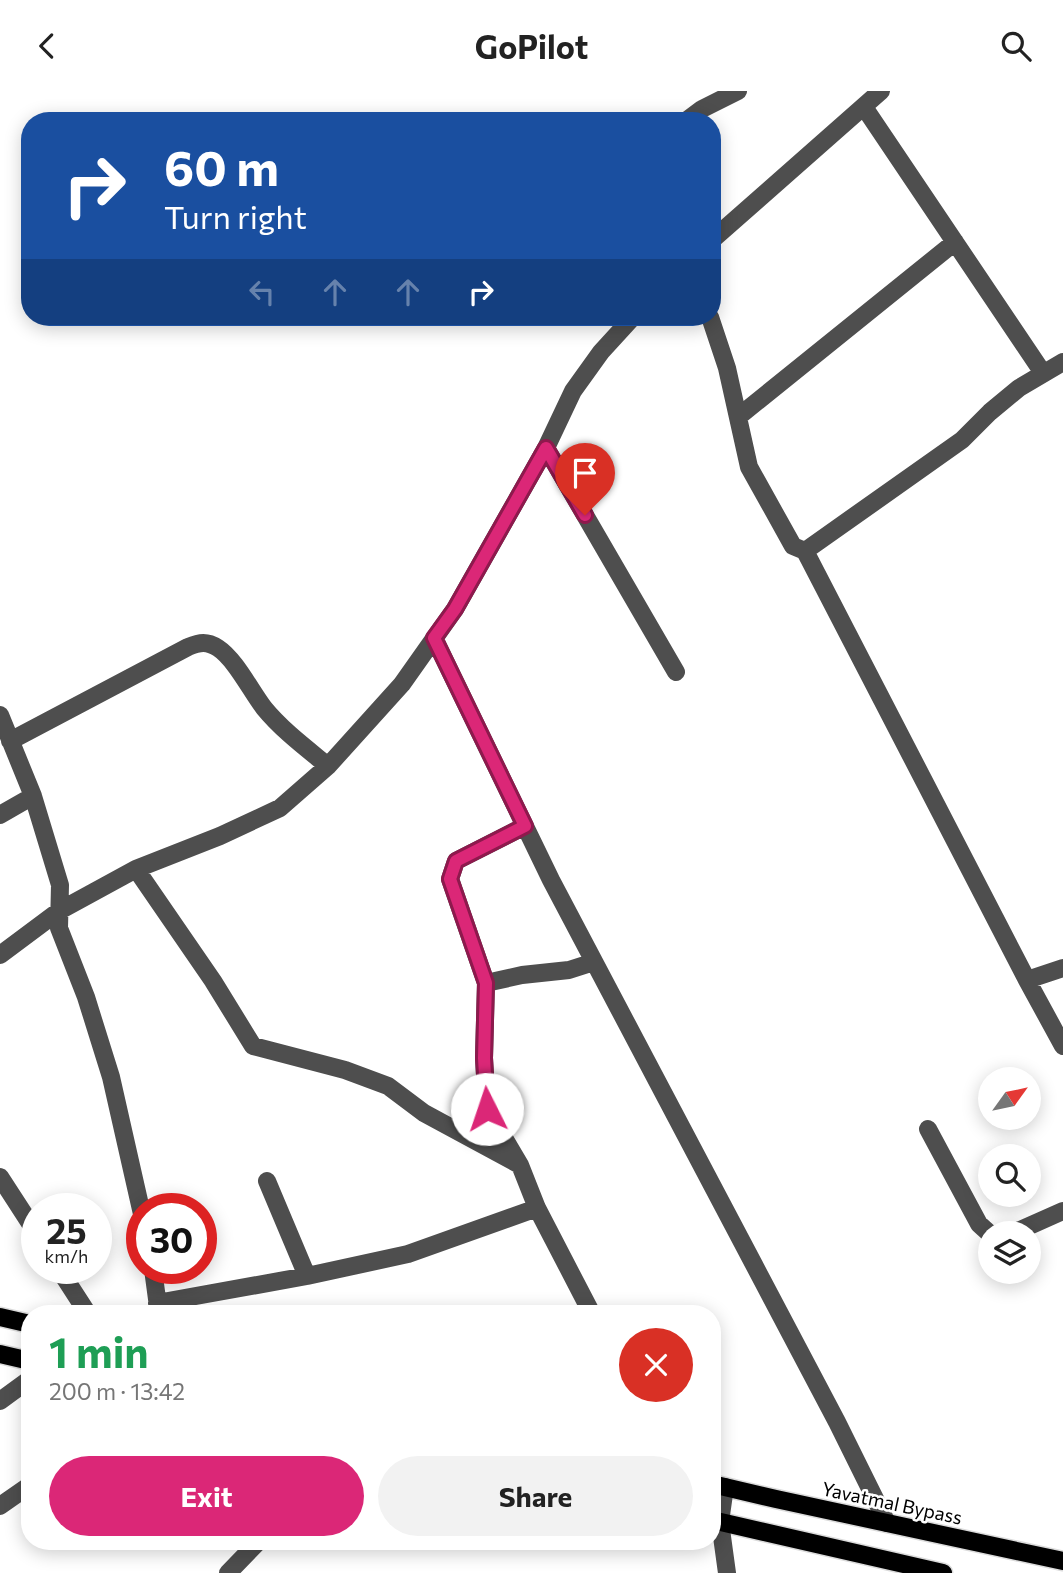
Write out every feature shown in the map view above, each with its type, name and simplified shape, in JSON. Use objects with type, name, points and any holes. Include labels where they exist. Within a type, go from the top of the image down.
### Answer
[{"type":"main road","points":[[0,1317],[21,1322]]},
{"type":"main road","points":[[0,1355],[21,1359]]},
{"type":"main road","name":"Yavatmal Bypass","points":[[721,1486],[1063,1561]]},
{"type":"main road","points":[[721,1522],[943,1573]]},
{"type":"street","points":[[698,112],[738,91]]},
{"type":"street","points":[[721,232],[881,91]]},
{"type":"street","points":[[864,107],[1043,373]]},
{"type":"street","points":[[738,417],[955,242]]},
{"type":"street","points":[[0,955],[59,911],[136,869],[220,836],[279,808],[328,766],[402,684],[455,609],[546,448],[573,391],[601,352],[626,326]]},
{"type":"street","points":[[713,326],[727,368],[749,467],[793,546],[804,551],[1063,1046]]},
{"type":"street","points":[[804,551],[962,440],[1019,388],[1063,362]]},
{"type":"street","points":[[546,448],[676,672]]},
{"type":"street","points":[[434,638],[551,880],[887,1523]]},
{"type":"street","points":[[10,741],[188,647],[210,643],[222,651],[281,727],[328,766]]},
{"type":"street","points":[[0,715],[33,796],[60,885],[58,927],[86,997],[111,1077],[137,1193]]},
{"type":"street","points":[[0,815],[33,796]]},
{"type":"street","points":[[525,826],[456,861],[450,879],[486,983],[484,1058],[487,1109],[520,1165],[537,1208],[587,1305]]},
{"type":"street","points":[[136,869],[213,981],[253,1046],[345,1070],[388,1086],[424,1113],[520,1165]]},
{"type":"street","points":[[486,983],[522,975],[569,970],[594,962]]},
{"type":"street","points":[[1027,980],[1063,968]]},
{"type":"street","points":[[928,1129],[978,1222]]},
{"type":"street","points":[[0,1177],[21,1209]]},
{"type":"street","points":[[267,1181],[307,1276]]},
{"type":"street","points":[[172,1305],[408,1254],[537,1208]]},
{"type":"street","points":[[1040,1221],[1063,1211]]},
{"type":"street","points":[[69,1284],[82,1305]]},
{"type":"street","points":[[155,1284],[158,1305]]},
{"type":"street","points":[[0,1401],[21,1386]]},
{"type":"street","points":[[0,1506],[21,1491]]},
{"type":"street","points":[[721,1545],[727,1573]]},
{"type":"street","points":[[228,1573],[250,1550]]},
{"type":"route","points":[[487,1109],[484,1058],[486,983],[450,879],[456,861],[525,826],[434,638],[455,609],[546,448],[585,515]]}]
